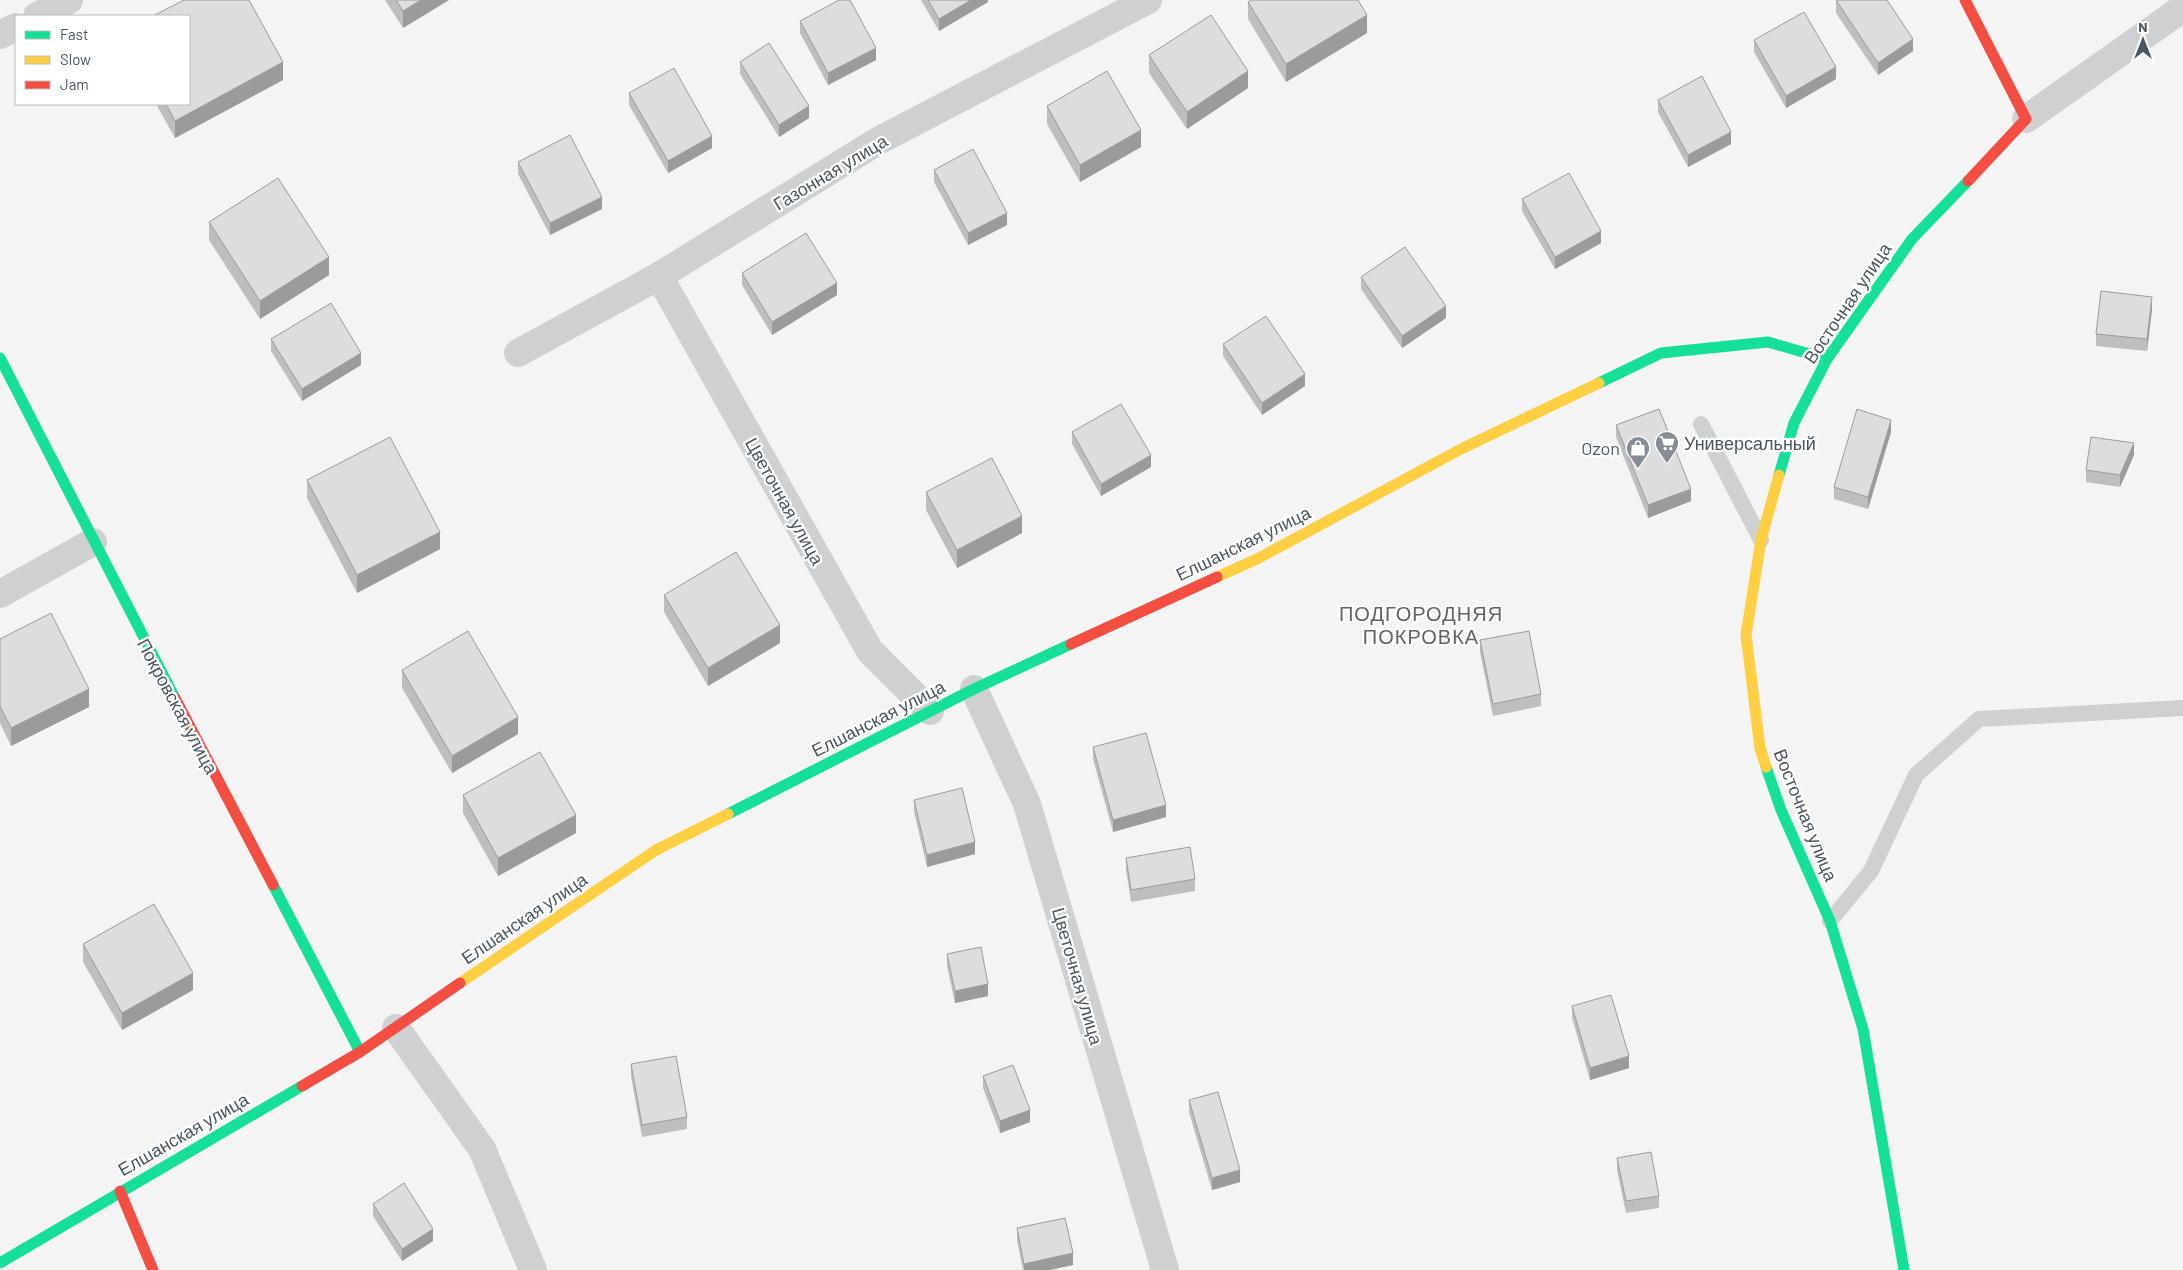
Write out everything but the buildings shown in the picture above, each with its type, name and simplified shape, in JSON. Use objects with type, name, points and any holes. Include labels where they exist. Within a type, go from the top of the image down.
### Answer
[{"type":"street","points":[[39,15],[69,0]]},
{"type":"street","name":"Газонная улица","points":[[518,352],[659,276],[878,141],[1148,0]]},
{"type":"street","points":[[1965,0],[2026,119],[2183,8]]},
{"type":"street","points":[[0,35],[15,28]]},
{"type":"street","name":"Восточная улица","points":[[1904,1270],[1863,1029],[1830,921],[1781,810],[1760,748],[1746,635],[1761,540],[1794,423],[1827,360],[1912,239],[2026,119]]},
{"type":"street","name":"Цветочная улица","points":[[659,276],[870,651],[930,711]]},
{"type":"street","name":"Елшанская улица","points":[[0,1262],[360,1052],[527,936],[656,850],[974,689],[1259,558],[1461,448],[1661,352],[1768,342],[1827,360]]},
{"type":"street","name":"Покровская улица","points":[[0,358],[93,542],[360,1052]]},
{"type":"street","points":[[0,594],[93,542]]},
{"type":"street","name":"Цветочная улица","points":[[974,689],[1027,804],[1164,1270]]},
{"type":"street","points":[[396,1028],[482,1149],[533,1270]]},
{"type":"street","points":[[120,1191],[148,1252],[153,1270]]},
{"type":"lane","points":[[1701,424],[1761,540]]},
{"type":"lane","points":[[1830,921],[1871,871],[1916,775],[1978,718],[2183,708]]},
{"type":"traffic: fast","points":[[1779,475],[1794,423],[1827,359],[1912,239],[1968,181]]},
{"type":"traffic: fast","points":[[1599,383],[1661,353],[1768,342],[1827,359]]},
{"type":"traffic: fast","points":[[0,358],[175,698]]},
{"type":"traffic: fast","points":[[728,814],[974,689],[1071,644]]},
{"type":"traffic: fast","points":[[1766,767],[1781,810],[1830,921],[1863,1029],[1904,1270]]},
{"type":"traffic: fast","points":[[273,885],[360,1052]]},
{"type":"traffic: fast","points":[[0,1263],[302,1086]]},
{"type":"traffic: slow","points":[[1217,577],[1259,558],[1461,449],[1599,383]]},
{"type":"traffic: slow","points":[[1766,767],[1760,748],[1746,635],[1761,540],[1779,475]]},
{"type":"traffic: slow","points":[[460,983],[656,850],[728,814]]},
{"type":"traffic: jam","points":[[1965,0],[2026,119],[1968,181]]},
{"type":"traffic: jam","points":[[1071,644],[1217,577]]},
{"type":"traffic: jam","points":[[175,698],[273,885]]},
{"type":"traffic: jam","points":[[302,1086],[360,1052],[460,983]]},
{"type":"traffic: jam","points":[[120,1191],[153,1270]]},
{"type":"place","name":"Универсальный","points":[[1667,464]]},
{"type":"place","name":"Ozon","points":[[1638,469]]},
{"type":"district","name":"ПОДГОРОДНЯЯ ПОКРОВКА","points":[[1421,624]]}]
